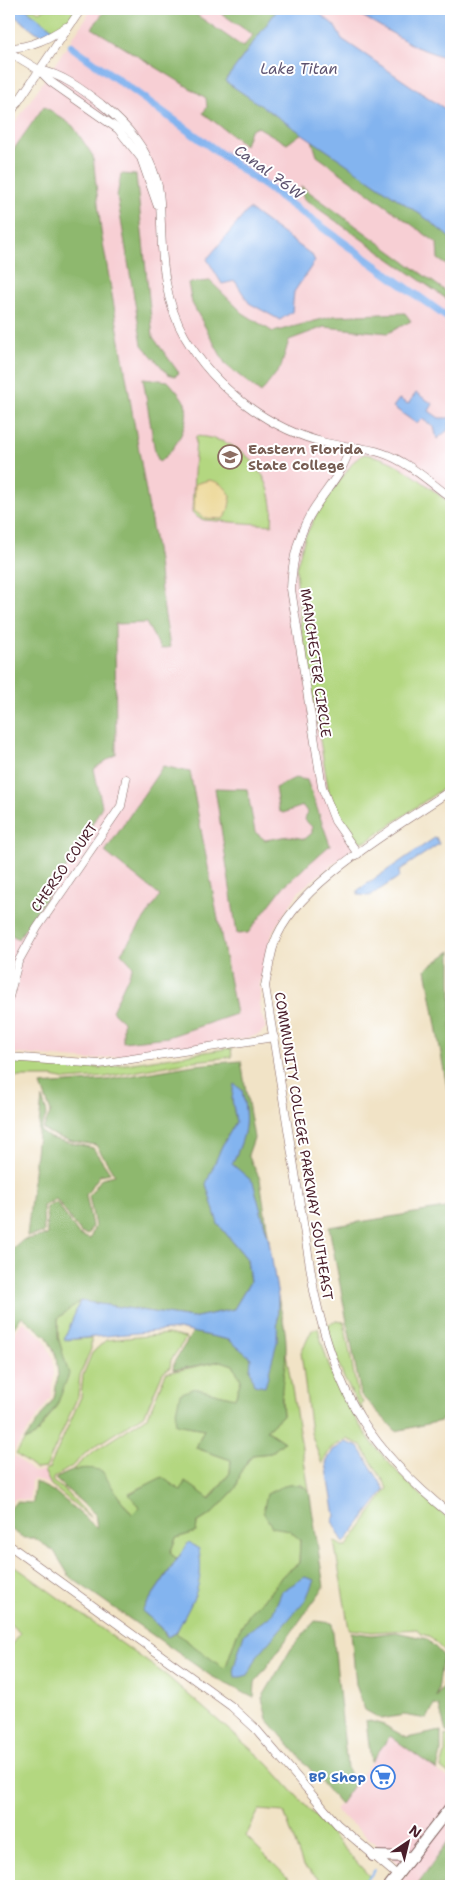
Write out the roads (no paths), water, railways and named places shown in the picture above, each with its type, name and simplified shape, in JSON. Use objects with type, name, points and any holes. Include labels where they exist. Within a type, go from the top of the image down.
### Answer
[{"type":"main road","points":[[389,1886],[451,1806]]},
{"type":"main road","points":[[373,1856],[412,1857]]},
{"type":"street","points":[[9,115],[81,9]]},
{"type":"street","points":[[9,48],[23,47],[41,42],[70,25]]},
{"type":"street","points":[[9,52],[39,70],[54,73],[97,101],[124,123],[140,143],[150,161],[158,184],[164,280],[172,308],[184,335],[199,360],[223,386],[270,421],[297,434],[326,443],[381,452],[394,458],[451,498]]},
{"type":"street","name":"MANCHESTER CIRCLE","points":[[350,447],[343,467],[314,509],[300,535],[292,567],[291,589],[322,787],[335,821],[358,854]]},
{"type":"street","name":"CHERSO COURT","points":[[9,996],[18,962],[37,928],[121,806],[126,779]]},
{"type":"street","name":"COMMUNITY COLLEGE PARKWAY SOUTHEAST","points":[[451,790],[358,854],[305,896],[285,922],[274,943],[265,986],[314,1291],[323,1333],[340,1380],[358,1415],[390,1461],[422,1492],[451,1515]]},
{"type":"street","points":[[9,1057],[100,1064],[274,1038]]},
{"type":"street","points":[[9,1545],[231,1706],[256,1729],[336,1824],[398,1876]]},
{"type":"water","points":[[9,9],[26,9],[54,30],[43,37],[9,12]]},
{"type":"water","name":"Lake Titan","points":[[278,9],[314,9],[334,25],[342,39],[451,113],[451,249],[450,238],[427,219],[225,81]]},
{"type":"water","points":[[350,9],[451,9],[451,56],[441,56],[416,47]]},
{"type":"water","points":[[249,209],[312,255],[315,261],[294,292],[292,312],[280,320],[249,303],[235,281],[222,284],[207,259]]},
{"type":"water","points":[[416,393],[433,404],[429,411],[439,418],[451,418],[448,430],[437,439],[434,427],[422,419],[417,424],[393,407],[399,399],[408,404]]},
{"type":"water","points":[[436,837],[439,844],[400,870],[399,877],[370,896],[358,895],[358,890]]},
{"type":"water","points":[[234,1084],[242,1090],[245,1128],[241,1144],[232,1164],[253,1182],[269,1241],[278,1297],[277,1342],[265,1387],[254,1385],[250,1370],[251,1358],[229,1340],[178,1329],[64,1340],[80,1301],[192,1318],[234,1309],[250,1282],[247,1259],[218,1224],[206,1184],[222,1146],[236,1122],[232,1099]]},
{"type":"water","points":[[346,1442],[359,1447],[385,1490],[344,1543],[332,1521],[335,1516],[326,1463],[333,1450]]},
{"type":"water","points":[[189,1542],[199,1549],[199,1583],[192,1602],[176,1633],[167,1637],[162,1628],[142,1611]]},
{"type":"water","points":[[305,1577],[314,1580],[306,1599],[258,1655],[248,1675],[235,1677],[234,1667],[244,1634],[272,1615],[282,1591]]},
{"type":"waterway","name":"Canal 76W","points":[[71,46],[451,320]]},
{"type":"waterway","points":[[449,1782],[451,1778]]},
{"type":"waterway","points":[[362,1886],[375,1870]]},
{"type":"place","name":"Eastern Florida State College","points":[[230,457]]},
{"type":"place","name":"BP Shop","points":[[383,1777]]}]
